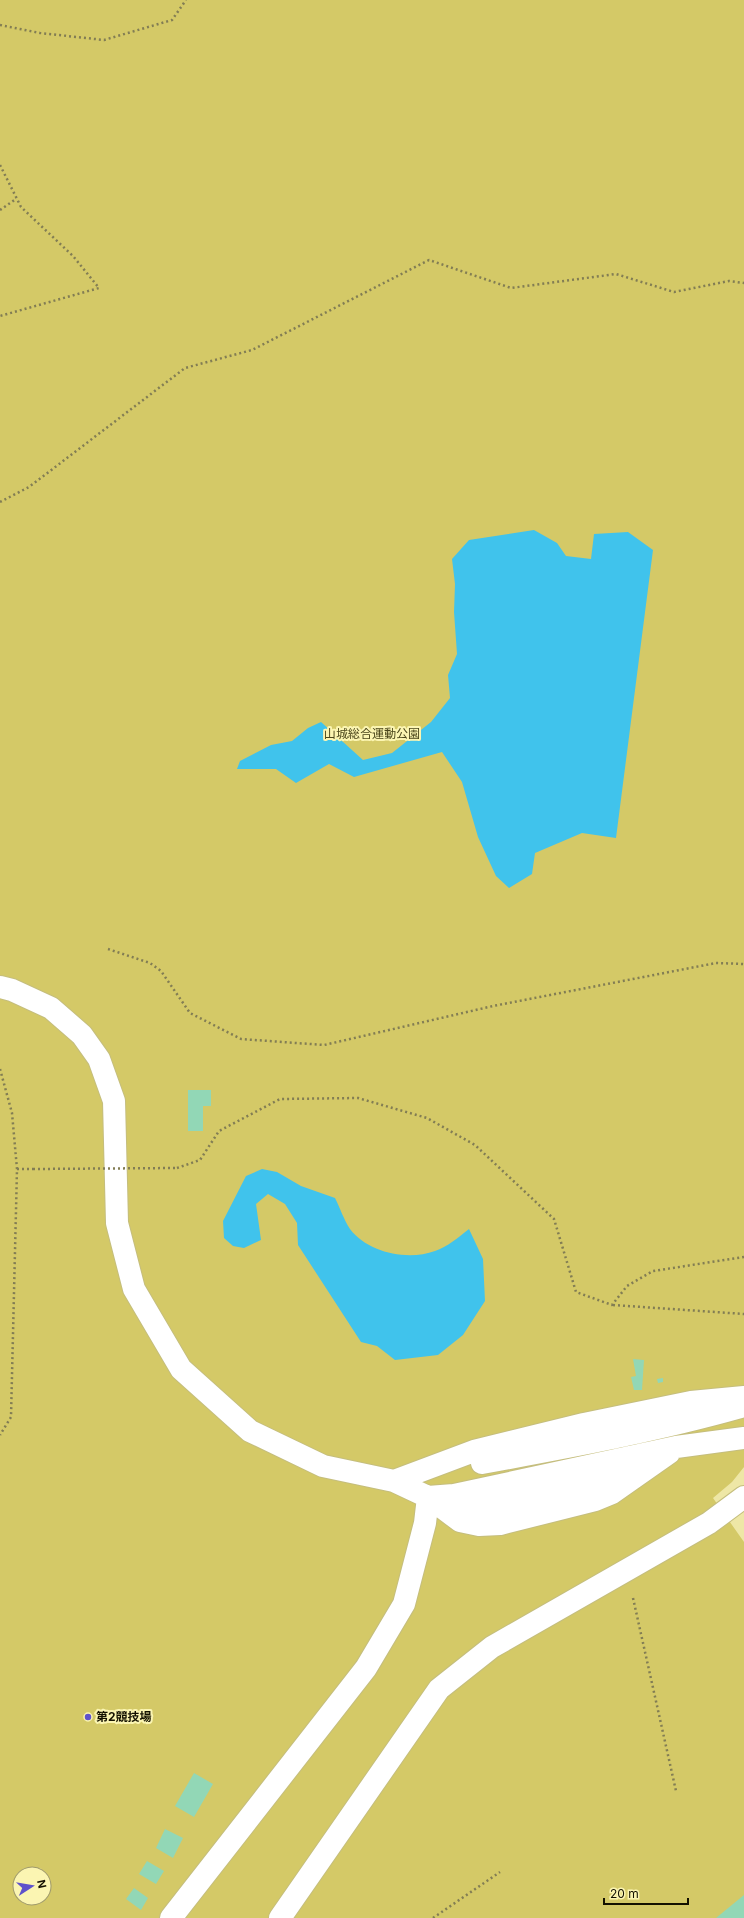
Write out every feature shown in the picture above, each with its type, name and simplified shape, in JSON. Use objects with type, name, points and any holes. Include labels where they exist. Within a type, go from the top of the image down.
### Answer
[{"type":"street","points":[[0,988],[12,990],[51,1008],[82,1035],[99,1059],[114,1101],[118,1223],[134,1289],[181,1369],[250,1431],[323,1466],[394,1481],[436,1503],[460,1521],[479,1525],[500,1524],[595,1500],[612,1493],[676,1447]]},
{"type":"street","points":[[394,1481],[474,1451],[584,1424],[691,1402],[744,1397]]},
{"type":"street","points":[[394,1481],[617,1438],[696,1420],[744,1406]]},
{"type":"street","points":[[171,1918],[366,1668],[404,1604],[425,1523],[436,1503],[454,1495],[676,1447],[744,1438]]},
{"type":"street","points":[[394,1481],[417,1504],[425,1523]]},
{"type":"street","points":[[280,1918],[439,1689],[492,1647],[709,1523],[744,1497]]},
{"type":"path","points":[[0,25],[40,33],[104,40],[172,20],[186,0]]},
{"type":"path","points":[[0,165],[20,207],[73,256],[99,288],[0,316]]},
{"type":"path","points":[[0,210],[16,199]]},
{"type":"path","points":[[0,502],[28,487],[185,368],[252,350],[429,260],[511,288],[616,274],[674,292],[729,281],[744,283]]},
{"type":"path","points":[[108,949],[150,963],[161,971],[190,1013],[241,1039],[324,1045],[532,998],[716,963],[744,964]]},
{"type":"path","points":[[0,1069],[12,1113],[17,1169],[11,1417],[0,1435]]},
{"type":"path","points":[[17,1169],[177,1168],[200,1160],[219,1130],[280,1098],[358,1098],[427,1118],[475,1145],[554,1219],[576,1292],[612,1305],[744,1314]]},
{"type":"path","points":[[612,1305],[627,1286],[653,1271],[744,1257]]},
{"type":"path","points":[[633,1598],[676,1791]]},
{"type":"path","points":[[433,1918],[500,1872]]},
{"type":"green space","name":"山城総合運動公園","points":[[0,0],[744,0],[744,1467],[732,1482],[713,1498],[744,1542],[744,1918],[0,1918]]},
{"type":"water","points":[[534,530],[557,543],[566,556],[591,559],[594,534],[628,532],[653,550],[616,838],[582,833],[535,853],[532,874],[509,888],[496,876],[478,837],[462,782],[442,752],[354,777],[329,764],[296,783],[276,769],[237,769],[240,761],[271,745],[292,741],[308,728],[321,722],[363,760],[392,753],[431,722],[450,698],[448,675],[457,654],[454,612],[455,584],[452,559],[469,540]]},
{"type":"water","points":[[262,1169],[277,1172],[301,1186],[335,1198],[350,1229],[367,1244],[389,1253],[413,1255],[435,1251],[469,1229],[483,1259],[485,1301],[463,1335],[438,1355],[395,1360],[377,1346],[361,1342],[298,1245],[297,1223],[285,1204],[268,1194],[256,1204],[261,1240],[244,1248],[233,1246],[224,1238],[223,1221],[246,1176]]},
{"type":"building","points":[[188,1090],[211,1090],[211,1106],[203,1106],[203,1131],[188,1131]]},
{"type":"building","points":[[633,1359],[644,1360],[642,1390],[634,1390],[631,1377],[636,1376]]},
{"type":"building","points":[[663,1378],[663,1382],[658,1383],[657,1379]]},
{"type":"building","points":[[194,1773],[213,1784],[194,1817],[175,1806]]},
{"type":"building","points":[[165,1829],[183,1838],[173,1858],[156,1848]]},
{"type":"building","points":[[147,1861],[164,1871],[156,1884],[139,1874]]},
{"type":"building","points":[[134,1888],[148,1898],[141,1910],[126,1899]]},
{"type":"building","points":[[744,1895],[744,1918],[716,1918]]},
{"type":"place","name":"第2競技場","points":[[88,1717]]}]
